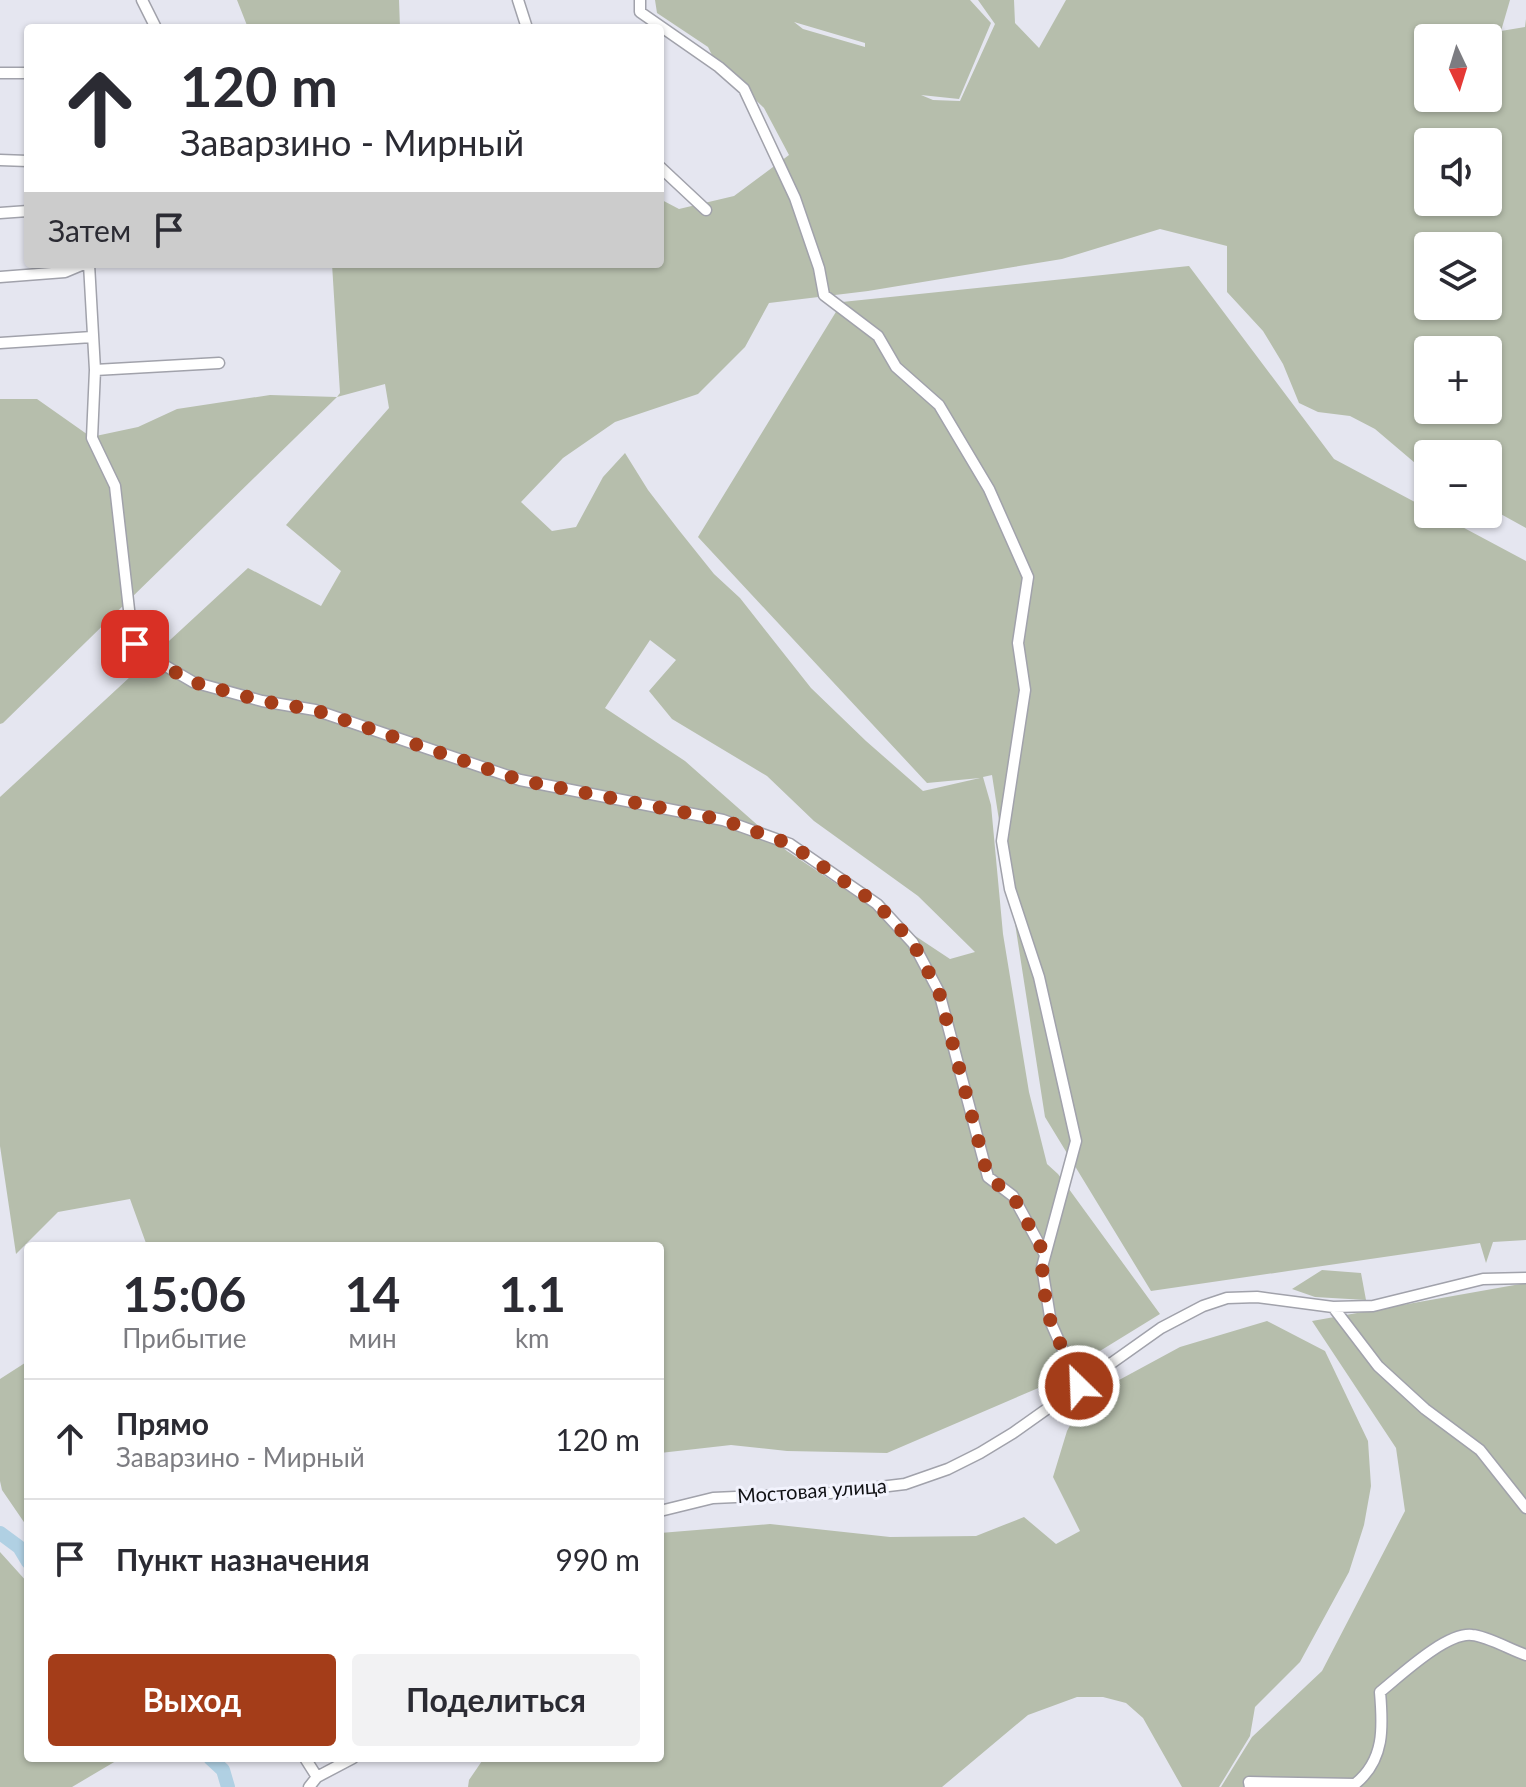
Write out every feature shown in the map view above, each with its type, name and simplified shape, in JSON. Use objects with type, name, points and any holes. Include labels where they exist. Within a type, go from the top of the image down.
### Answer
[{"type":"street","points":[[142,0],[154,24]]},
{"type":"street","points":[[518,0],[526,24]]},
{"type":"street","points":[[640,0],[640,12],[657,24]]},
{"type":"street","points":[[664,29],[719,67],[744,89],[795,198],[819,268],[824,295],[878,336],[896,367],[939,405],[989,489],[1028,577],[1018,643],[1025,690],[1002,841],[1010,889],[1039,977],[1076,1141],[1042,1267],[1051,1323],[1079,1386]]},
{"type":"street","points":[[0,73],[24,73]]},
{"type":"street","points":[[0,160],[24,161]]},
{"type":"street","points":[[664,171],[706,210]]},
{"type":"street","points":[[0,213],[24,211]]},
{"type":"street","points":[[0,277],[65,272],[76,268]]},
{"type":"street","points":[[87,268],[95,370],[92,438],[115,486],[132,636],[140,651],[193,682],[262,701],[315,710],[520,780],[723,820],[790,844],[877,904],[913,943],[939,992],[988,1177],[1013,1196],[1044,1253]]},
{"type":"street","points":[[0,343],[92,337]]},
{"type":"street","points":[[95,370],[219,363]]},
{"type":"street","name":"Мостовая улица","points":[[664,1510],[713,1498],[830,1493],[905,1484],[948,1469],[980,1453],[1168,1324],[1227,1298],[1257,1297],[1333,1307],[1373,1306],[1483,1279],[1526,1278]]},
{"type":"street","points":[[1333,1307],[1378,1366],[1415,1400],[1480,1450],[1526,1508]]},
{"type":"street","points":[[1250,1787],[1249,1782],[1355,1784],[1367,1772],[1381,1745],[1384,1731],[1380,1692],[1453,1639],[1471,1634],[1526,1655]]},
{"type":"street","points":[[308,1762],[317,1777]]},
{"type":"street","points":[[309,1787],[317,1777],[345,1762]]},
{"type":"green space","points":[[237,0],[399,0],[400,24],[246,24]]},
{"type":"green space","points":[[655,0],[970,0],[991,23],[959,99],[921,95],[933,100],[960,101],[995,24],[978,0],[1014,0],[1015,23],[1039,48],[1066,0],[1510,0],[1502,28],[1502,24],[1414,24],[1414,112],[1502,112],[1502,31],[1525,27],[1526,19],[1526,528],[1502,515],[1502,440],[1414,440],[1414,462],[1375,429],[1350,416],[1318,412],[1299,403],[1283,364],[1263,331],[1227,292],[1227,246],[1160,229],[1062,259],[868,291],[769,303],[745,347],[698,394],[615,422],[563,458],[521,502],[552,531],[576,527],[603,477],[625,453],[648,490],[714,574],[740,598],[811,688],[866,741],[923,791],[980,778],[927,783],[698,537],[842,302],[1189,266],[1334,459],[1414,502],[1414,528],[1464,528],[1526,561],[1526,1240],[1493,1242],[1486,1263],[1480,1243],[1151,1291],[1045,1117],[992,775],[983,777],[991,805],[1003,934],[1029,1092],[1047,1164],[1058,1174],[1160,1314],[1043,1386],[887,1453],[787,1451],[731,1445],[664,1453],[664,1242],[146,1242],[130,1199],[58,1212],[28,1242],[24,1242],[16,1254],[0,1146],[0,797],[248,568],[321,606],[341,571],[286,525],[389,408],[385,384],[337,397],[340,393],[332,268],[664,268],[664,201],[679,209],[734,196],[789,155],[764,108],[715,61],[708,47],[657,13]],"holes":[[[794,22],[865,43],[865,47],[803,29]],[[650,640],[676,660],[649,691],[672,719],[767,776],[814,821],[918,896],[975,952],[950,959],[787,851],[685,761],[605,708]]]},
{"type":"green space","points":[[270,395],[337,397],[0,724],[0,399],[37,399],[91,437],[138,427],[177,409]]},
{"type":"green space","points":[[1322,1270],[1361,1273],[1366,1300],[1315,1297],[1292,1289]]},
{"type":"green space","points":[[1526,1283],[1526,1787],[1221,1787],[1252,1737],[1322,1671],[1405,1511],[1396,1448],[1312,1321]]},
{"type":"green space","points":[[1267,1321],[1325,1351],[1368,1441],[1371,1486],[1364,1525],[1349,1572],[1300,1662],[1255,1707],[1250,1736],[1219,1787],[1182,1787],[1143,1718],[1126,1703],[1103,1697],[1077,1697],[1028,1715],[942,1787],[468,1787],[481,1762],[664,1762],[664,1533],[770,1524],[890,1537],[976,1536],[1024,1517],[1056,1544],[1080,1531],[1053,1477],[1067,1431],[1084,1399],[1180,1347]]},
{"type":"green space","points":[[24,1364],[24,1522],[2,1490],[0,1481],[0,1379]]},
{"type":"green space","points":[[0,1552],[24,1579],[24,1762],[114,1762],[72,1787],[0,1787]]},
{"type":"waterway","points":[[0,1533],[19,1547],[24,1555]]},
{"type":"waterway","points":[[214,1762],[223,1770],[228,1787]]},
{"type":"route","points":[[135,644],[155,661],[193,682],[262,701],[315,710],[520,780],[723,820],[790,844],[877,904],[913,943],[939,992],[988,1177],[1013,1196],[1044,1253],[1042,1267],[1046,1305],[1079,1386]]}]
